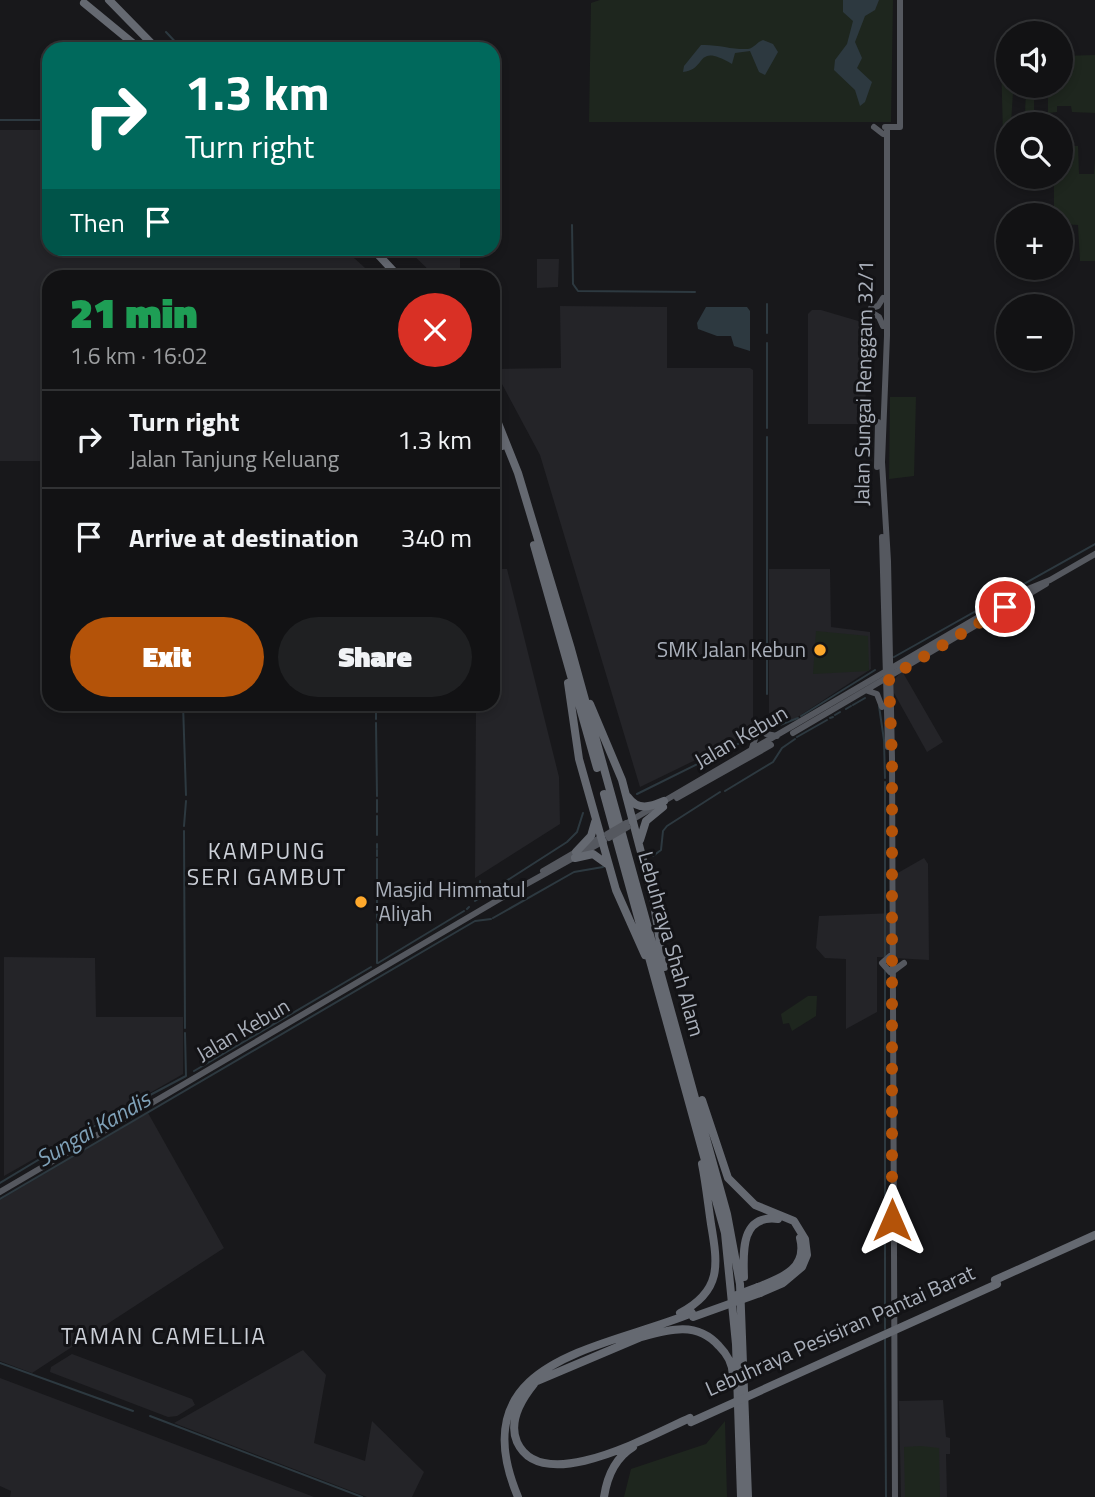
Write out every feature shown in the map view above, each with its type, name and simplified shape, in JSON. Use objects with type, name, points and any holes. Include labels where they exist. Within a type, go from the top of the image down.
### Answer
[{"type":"highway","points":[[109,0],[151,42]]},
{"type":"highway","points":[[84,3],[131,42]]},
{"type":"highway","points":[[379,256],[392,270]]},
{"type":"highway","points":[[387,256],[400,270]]},
{"type":"highway","name":"Lebuhraya Shah Alam","points":[[500,428],[518,473],[571,649],[676,1024],[736,1252],[740,1284],[748,1497]]},
{"type":"highway","name":"Lebuhraya Shah Alam","points":[[500,442],[522,501],[724,1233],[732,1282],[741,1497]]},
{"type":"highway","points":[[561,643],[579,759],[595,817],[605,838],[610,869]]},
{"type":"highway","points":[[571,649],[631,802],[639,806],[663,804]]},
{"type":"highway","points":[[512,1413],[522,1395],[536,1381],[693,1315],[783,1283],[802,1266],[807,1255],[805,1238],[794,1221],[755,1205],[728,1178],[676,1024],[653,898],[630,824],[625,791]]},
{"type":"highway","points":[[639,846],[646,821],[663,804]]},
{"type":"highway","points":[[576,855],[591,836],[595,817]]},
{"type":"highway","points":[[576,855],[593,854],[605,860],[662,1001]]},
{"type":"highway","points":[[646,1330],[695,1305],[705,1294],[715,1275],[716,1251],[705,1178],[682,1073]]},
{"type":"highway","points":[[746,1419],[743,1243],[748,1231],[757,1222],[769,1218],[781,1220],[797,1233],[802,1245],[800,1259],[785,1277],[759,1290]]},
{"type":"highway","name":"Lebuhraya Pesisiran Pantai Barat","points":[[604,1497],[608,1476],[630,1448],[1095,1235]]},
{"type":"highway","name":"Lebuhraya Pesisiran Pantai Barat","points":[[996,1282],[1095,1241]]},
{"type":"highway","points":[[518,1497],[504,1457],[503,1433],[511,1407],[525,1387],[562,1359],[693,1315]]},
{"type":"highway","points":[[638,1338],[674,1329],[692,1329],[713,1338],[729,1356],[733,1369],[741,1497]]},
{"type":"highway","name":"Lebuhraya Pesisiran Pantai Barat","points":[[536,1381],[519,1407],[514,1421],[515,1437],[526,1455],[542,1466],[556,1468],[598,1458],[690,1420]]},
{"type":"main road","points":[[874,127],[900,127],[900,0]]},
{"type":"main road","name":"Jalan Sungai Renggam 32/1","points":[[884,129],[885,324]]},
{"type":"main road","name":"Jalan Sungai Renggam 32/1","points":[[885,209],[887,275],[877,439],[888,652],[886,676]]},
{"type":"main road","points":[[883,298],[878,306],[871,310],[885,324]]},
{"type":"main road","name":"Jalan Sungai Renggam 32/1","points":[[883,533],[883,660],[886,676]]},
{"type":"main road","points":[[886,676],[1095,554]]},
{"type":"main road","points":[[886,676],[1016,599]]},
{"type":"main road","points":[[888,652],[895,662],[906,662]]},
{"type":"main road","points":[[873,681],[883,660]]},
{"type":"main road","points":[[886,676],[886,729]]},
{"type":"main road","points":[[886,676],[891,765],[891,954],[882,963],[888,966],[891,974],[895,1497]]},
{"type":"main road","name":"Jalan Kebun","points":[[0,1192],[749,752],[886,676]]},
{"type":"main road","name":"Jalan Kebun","points":[[663,804],[867,691],[886,676]]},
{"type":"main road","points":[[867,691],[875,692],[881,699],[891,765]]},
{"type":"main road","points":[[761,724],[766,734],[780,735]]},
{"type":"main road","points":[[749,752],[757,733]]},
{"type":"main road","points":[[891,954],[904,963],[895,967],[891,974]]},
{"type":"shaded area","points":[[600,0],[893,0],[891,122],[589,122],[591,3]]},
{"type":"shaded area","points":[[843,0],[879,0],[875,10],[865,16],[855,42],[862,58],[857,68],[872,82],[865,102],[860,106],[855,90],[834,70],[835,60],[847,44],[853,21],[843,12]]},
{"type":"shaded area","points":[[763,40],[773,44],[778,52],[765,75],[759,72],[750,51],[735,53],[732,64],[720,58],[706,56],[696,67],[683,72],[684,66],[701,45],[748,49]]},
{"type":"shaded area","points":[[1095,55],[1095,113],[1072,112],[1071,106],[1057,106],[1057,112],[1048,112],[1048,98],[1073,98],[1073,56]]},
{"type":"shaded area","points":[[1002,98],[1013,98],[1012,112],[1002,112]]},
{"type":"shaded area","points":[[1026,98],[1034,98],[1034,112],[1025,112]]},
{"type":"shaded area","points":[[0,130],[42,130],[42,256],[352,256],[367,270],[42,270],[42,461],[0,461]]},
{"type":"shaded area","points":[[1073,146],[1078,146],[1079,174],[1094,174],[1095,159],[1095,261],[1080,261],[1078,225],[1073,225],[1073,203],[1054,203],[1054,189],[1073,189]]},
{"type":"shaded area","points":[[414,256],[460,256],[460,270],[429,270]]},
{"type":"shaded area","points":[[537,259],[559,259],[558,287],[537,288]]},
{"type":"shaded area","points":[[560,306],[667,307],[667,368],[753,370],[753,732],[640,787],[540,455],[500,380],[500,369],[561,368]]},
{"type":"shaded area","points":[[706,307],[747,307],[750,311],[750,351],[734,346],[731,336],[717,336],[698,329],[697,323]]},
{"type":"shaded area","points":[[812,310],[821,310],[865,323],[866,424],[808,424],[808,314]]},
{"type":"shaded area","points":[[890,397],[916,397],[914,476],[889,479]]},
{"type":"shaded area","points":[[500,569],[507,569],[559,777],[560,824],[475,878],[476,711],[500,711]]},
{"type":"shaded area","name":"SMK Jalan Kebun","points":[[769,569],[830,569],[831,627],[870,632],[871,669],[793,720],[769,723]]},
{"type":"shaded area","points":[[816,631],[868,636],[869,671],[813,674]]},
{"type":"shaded area","points":[[902,671],[943,742],[927,752],[894,693],[894,680]]},
{"type":"shaded area","points":[[924,858],[928,864],[929,960],[877,957],[877,1012],[846,1029],[846,959],[825,958],[816,948],[819,916],[895,913],[896,874]]},
{"type":"shaded area","points":[[4,957],[95,958],[96,1017],[183,1017],[183,1074],[4,1176]]},
{"type":"shaded area","points":[[808,996],[817,996],[816,1016],[792,1031],[789,1023],[783,1024],[781,1014]]},
{"type":"shaded area","points":[[148,1113],[224,1248],[32,1373],[0,1361],[0,1200]]},
{"type":"shaded area","points":[[303,1350],[326,1375],[314,1443],[365,1461],[372,1421],[424,1472],[412,1497],[367,1497],[174,1423]]},
{"type":"shaded area","points":[[72,1354],[192,1399],[195,1405],[177,1416],[168,1417],[50,1372],[51,1367]]},
{"type":"shaded area","points":[[0,1378],[314,1497],[10,1497],[11,1491],[0,1486]]},
{"type":"shaded area","points":[[943,1400],[946,1437],[950,1438],[950,1454],[946,1454],[947,1497],[901,1497],[899,1401]]},
{"type":"shaded area","points":[[725,1421],[727,1497],[624,1497],[631,1469],[706,1444]]},
{"type":"shaded area","points":[[904,1447],[939,1448],[940,1497],[905,1497]]},
{"type":"waterway","points":[[166,32],[175,42]]},
{"type":"waterway","points":[[0,120],[42,120]]},
{"type":"waterway","points":[[572,225],[573,284],[578,291],[695,292]]},
{"type":"waterway","points":[[767,304],[767,333]]},
{"type":"waterway","points":[[767,343],[767,428]]},
{"type":"waterway","points":[[767,437],[767,694]]},
{"type":"waterway","name":"Sungai Kandis","points":[[894,657],[1095,544]]},
{"type":"waterway","name":"Sungai Kandis","points":[[801,716],[875,670]]},
{"type":"waterway","points":[[853,705],[865,698]]},
{"type":"waterway","points":[[846,709],[851,706]]},
{"type":"waterway","points":[[879,706],[884,740],[885,778]]},
{"type":"waterway","points":[[183,711],[186,795]]},
{"type":"waterway","points":[[376,712],[376,719]]},
{"type":"waterway","points":[[835,715],[840,712]]},
{"type":"waterway","name":"Sungai Kandis","points":[[767,730],[798,718]]},
{"type":"waterway","points":[[797,737],[827,720]]},
{"type":"waterway","points":[[376,723],[377,796]]},
{"type":"waterway","name":"Sungai Kandis","points":[[637,794],[752,737]]},
{"type":"waterway","points":[[725,791],[773,762],[782,748],[795,739]]},
{"type":"waterway","points":[[885,782],[885,956]]},
{"type":"waterway","points":[[653,856],[661,850],[663,831],[667,826],[720,792]]},
{"type":"waterway","points":[[377,800],[377,812]]},
{"type":"waterway","points":[[184,826],[186,801]]},
{"type":"waterway","name":"Sungai Kandis","points":[[475,901],[567,842],[577,832],[583,813]]},
{"type":"waterway","points":[[377,816],[377,835]]},
{"type":"waterway","points":[[184,831],[185,1028]]},
{"type":"waterway","points":[[377,850],[377,856]]},
{"type":"waterway","points":[[377,859],[377,963]]},
{"type":"waterway","points":[[493,918],[574,872],[603,867]]},
{"type":"waterway","points":[[480,881],[480,895]]},
{"type":"waterway","name":"Sungai Kandis","points":[[378,963],[464,911]]},
{"type":"waterway","points":[[0,1199],[475,921],[491,919]]},
{"type":"waterway","name":"Sungai Kandis","points":[[194,1071],[371,967]]},
{"type":"waterway","points":[[885,971],[885,1329]]},
{"type":"waterway","name":"Sungai Kandis","points":[[0,1183],[118,1112],[186,1076],[185,1033]]},
{"type":"waterway","points":[[885,1338],[886,1497]]},
{"type":"waterway","points":[[0,1363],[133,1411]]},
{"type":"waterway","points":[[150,1416],[362,1497]]},
{"type":"place","name":"SMK Jalan Kebun","points":[[820,650]]},
{"type":"place","name":"Masjid Himmatul 'Aliyah","points":[[361,902]]},
{"type":"district","name":"KAMPUNG SERI GAMBUT","points":[[267,864]]},
{"type":"district","name":"TAMAN CAMELLIA","points":[[164,1336]]},
{"type":"route","points":[[892,1220],[892,758],[889,678],[1005,607]]}]
